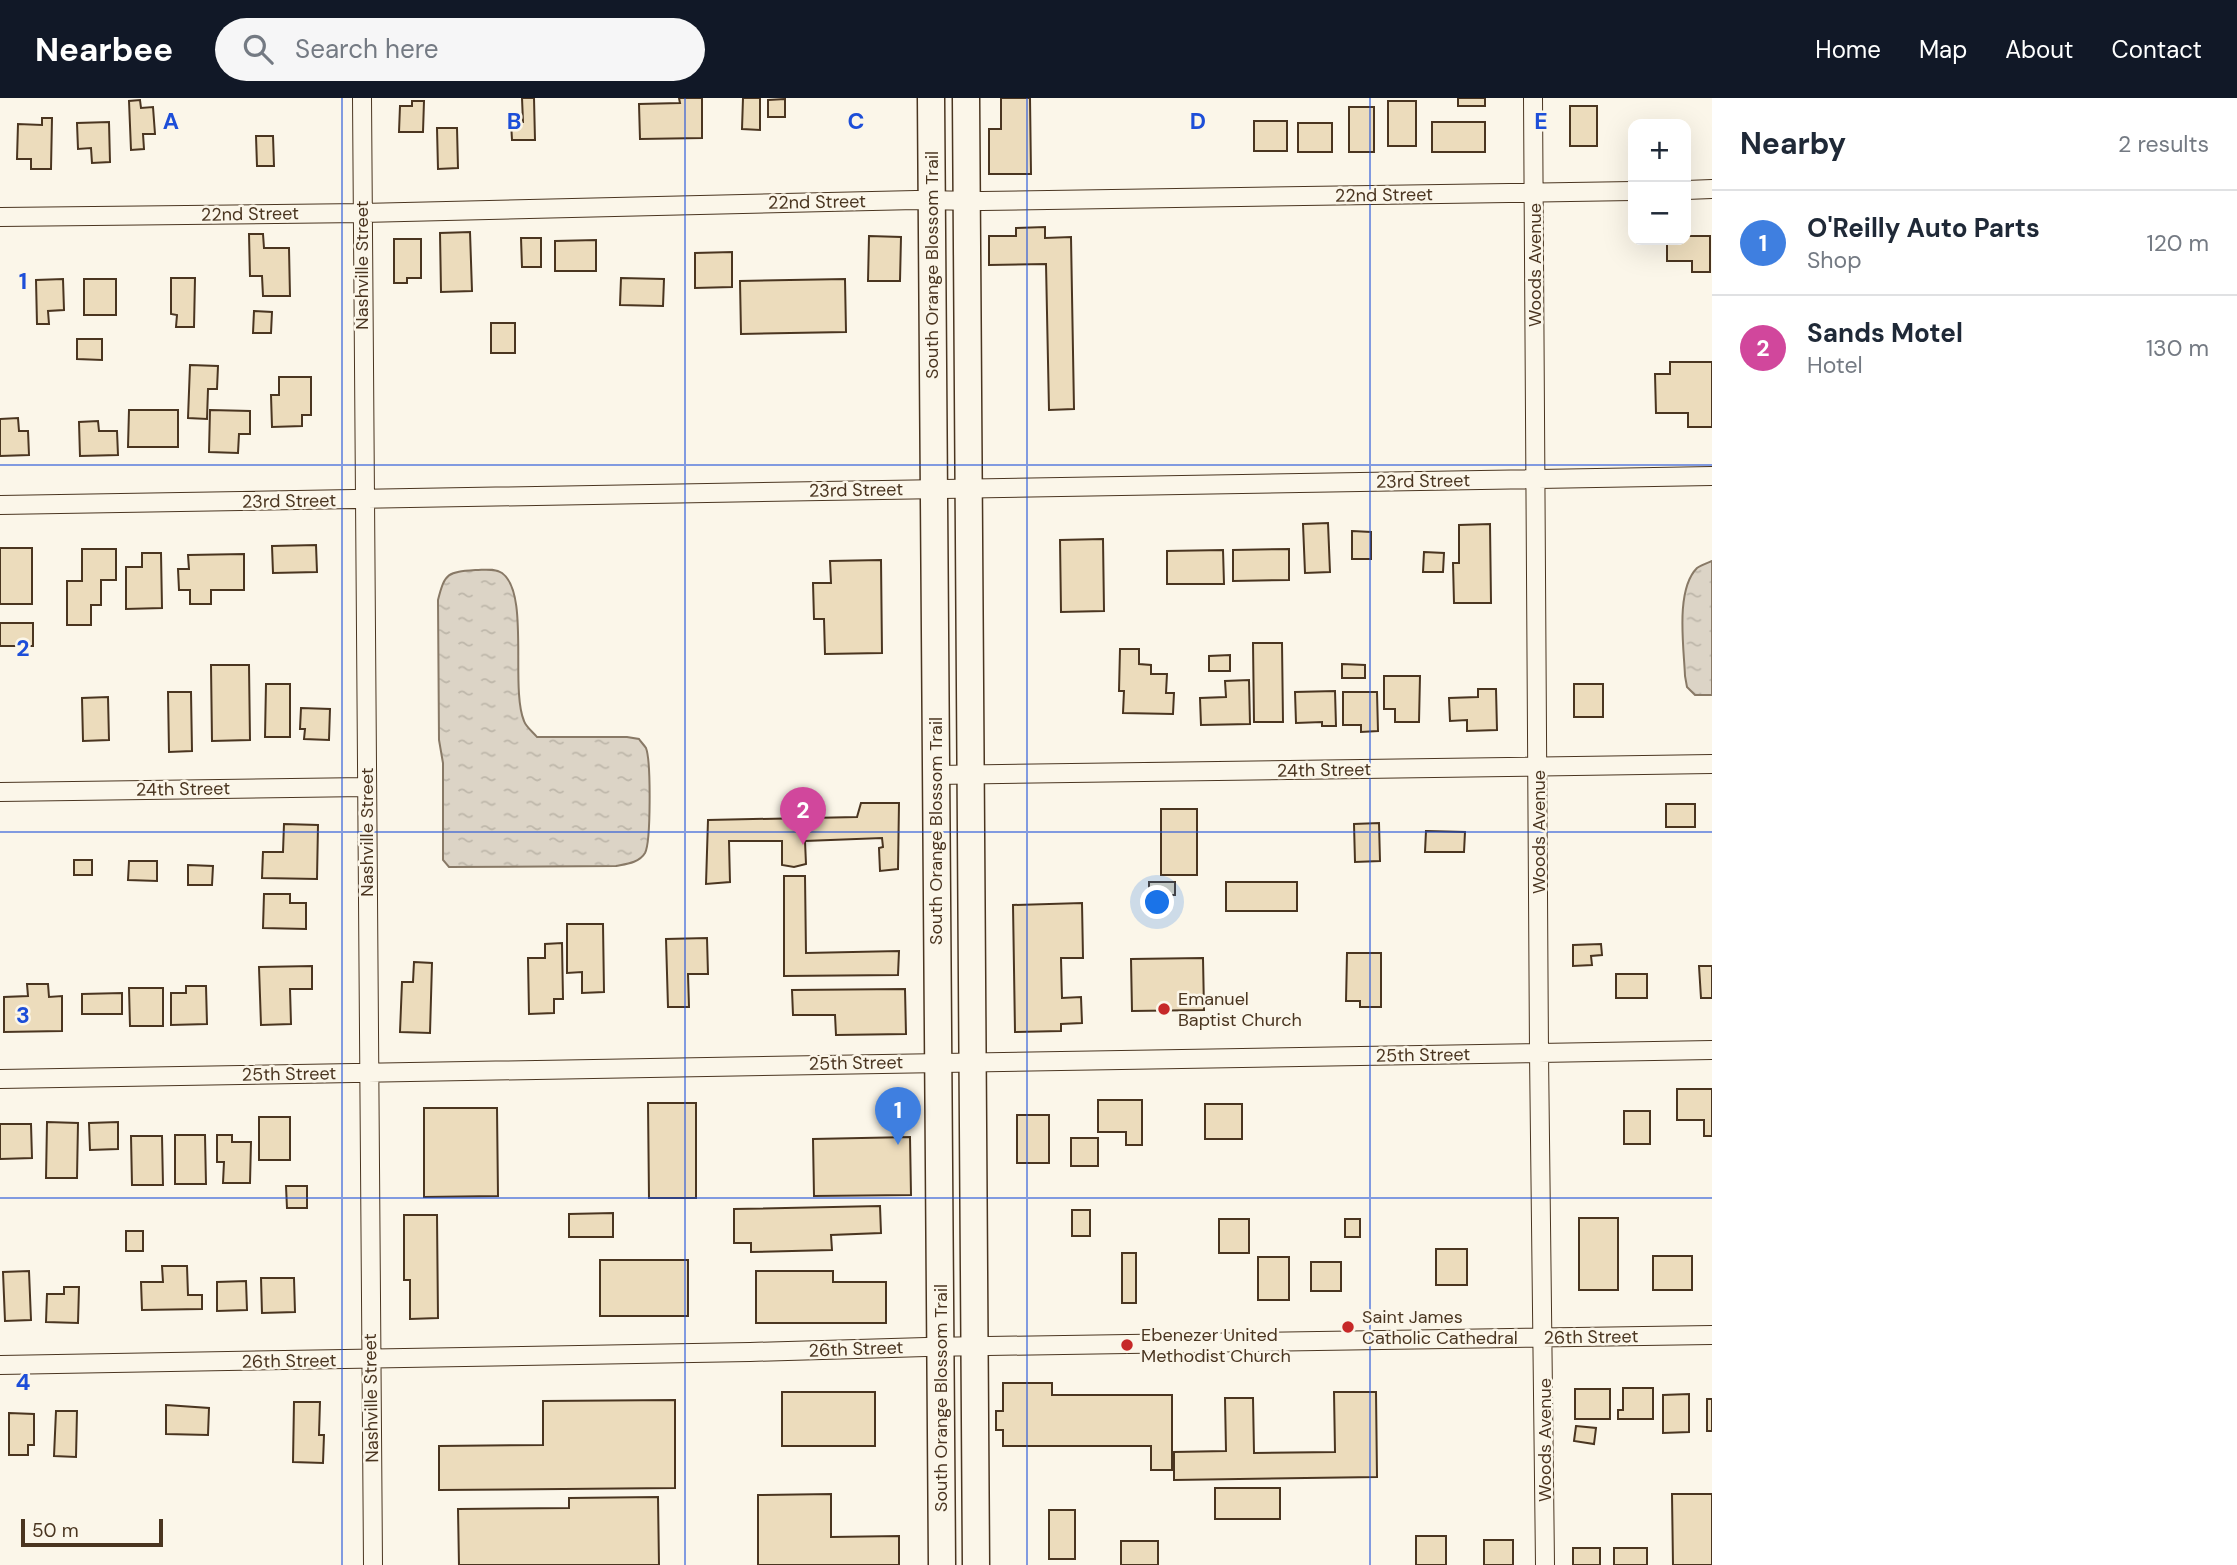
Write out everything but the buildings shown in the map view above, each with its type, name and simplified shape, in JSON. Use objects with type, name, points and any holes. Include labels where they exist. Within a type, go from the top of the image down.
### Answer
[{"type":"main road","name":"South Orange Blossom Trail","points":[[931,98],[942,1565]]},
{"type":"main road","name":"South Orange Blossom Trail","points":[[966,98],[976,1565]]},
{"type":"street","name":"Nashville Street","points":[[362,98],[373,1565]]},
{"type":"street","name":"Woods Avenue","points":[[1533,98],[1545,1565]]},
{"type":"street","points":[[1691,190],[1712,189]]},
{"type":"street","name":"22nd Street","points":[[0,217],[362,213],[932,200],[1628,191]]},
{"type":"street","name":"23rd Street","points":[[0,505],[1712,476]]},
{"type":"street","name":"24th Street","points":[[936,775],[1712,764]]},
{"type":"street","name":"24th Street","points":[[0,792],[366,786]]},
{"type":"street","name":"25th Street","points":[[0,1079],[1712,1050]]},
{"type":"street","name":"26th Street","points":[[0,1365],[1712,1335]]},
{"type":"water","points":[[1712,561],[1712,695],[1695,695],[1687,687],[1685,676],[1683,604],[1690,578],[1697,568]]},
{"type":"water","points":[[489,570],[502,573],[510,584],[515,600],[520,706],[525,723],[537,737],[627,737],[639,739],[646,748],[649,784],[647,846],[645,853],[636,861],[616,866],[449,867],[443,860],[438,600],[449,575]]},
{"type":"place","name":"Sands Motel","points":[[803,845]]},
{"type":"place","name":"Emanuel Baptist Church","points":[[1164,1009]]},
{"type":"place","name":"O'Reilly Auto Parts","points":[[898,1145]]},
{"type":"place","name":"Saint James Catholic Cathedral","points":[[1348,1327]]},
{"type":"place","name":"Ebenezer United Methodist Church","points":[[1127,1345]]}]
